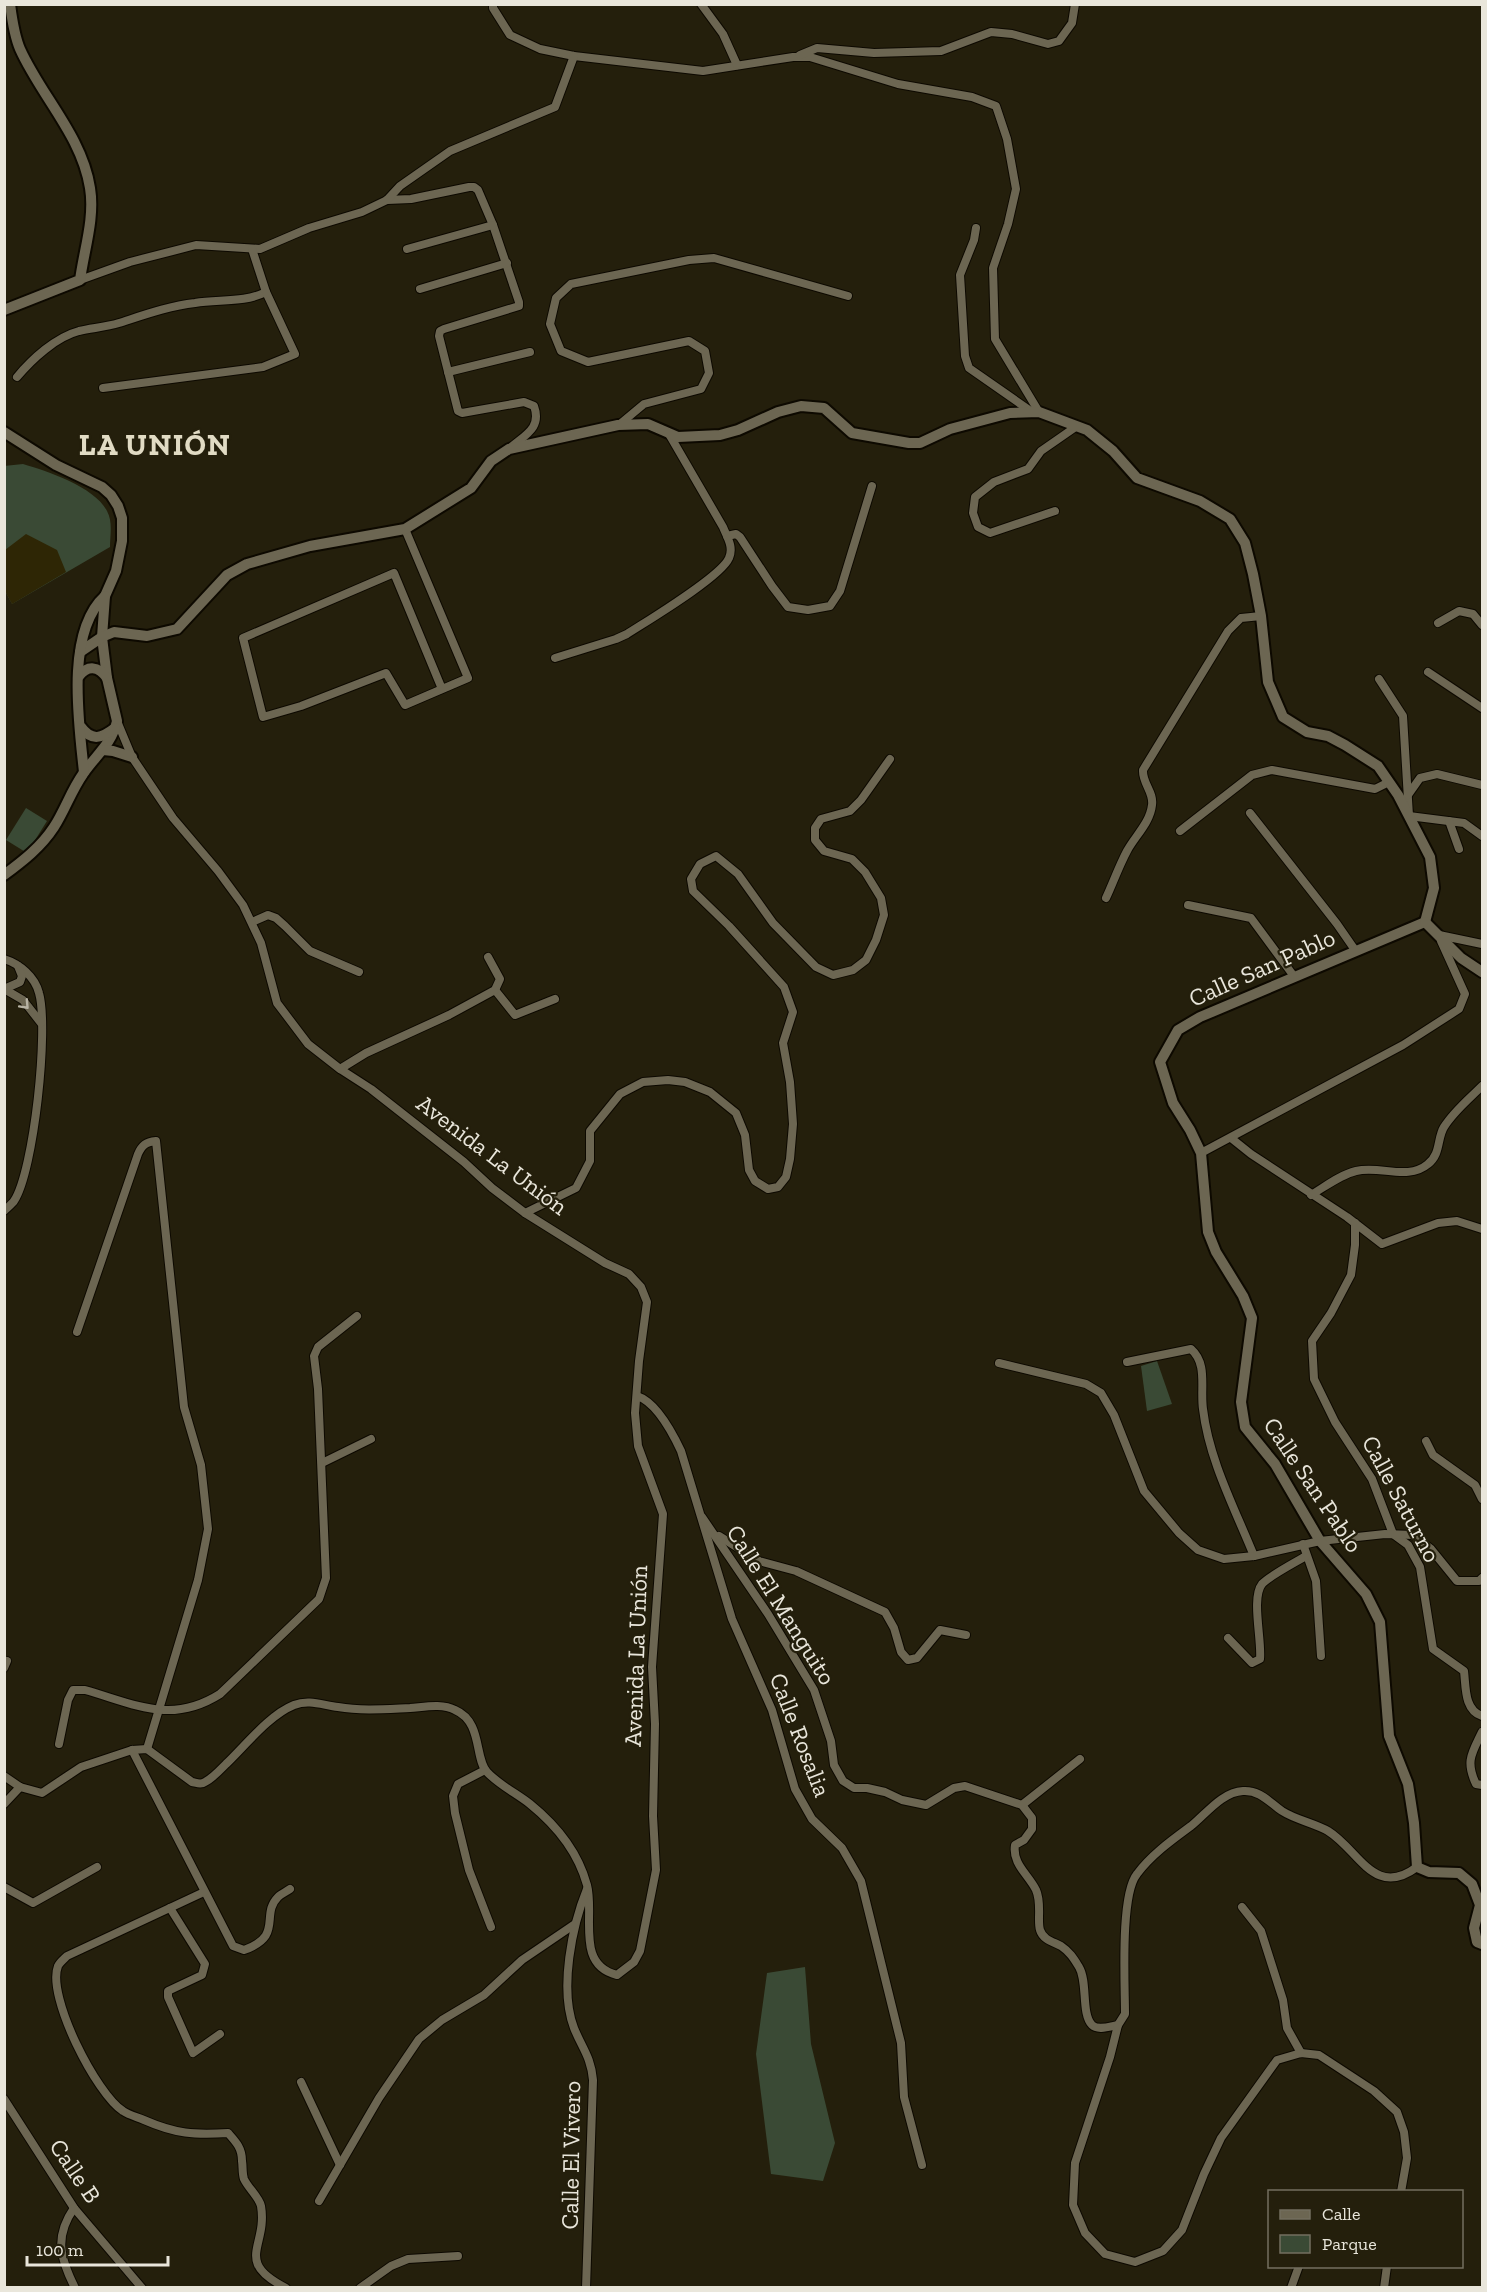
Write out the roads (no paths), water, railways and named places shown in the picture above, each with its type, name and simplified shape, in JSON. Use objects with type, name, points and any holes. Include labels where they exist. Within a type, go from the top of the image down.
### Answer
[{"type":"street","points":[[10,4],[12,22],[20,49],[60,115],[87,174],[91,207],[80,280]]},
{"type":"street","points":[[493,4],[493,8],[510,35],[540,49],[574,57],[703,71],[793,57],[810,57],[898,84],[972,97],[996,106],[1007,139],[1016,189],[1008,224],[993,268],[995,339],[1035,412]]},
{"type":"street","points":[[701,4],[723,34],[737,66]]},
{"type":"street","points":[[793,57],[817,48],[874,53],[941,51],[991,32],[1012,34],[1048,44],[1059,41],[1071,23],[1076,4]]},
{"type":"street","points":[[387,200],[399,186],[450,151],[555,107],[574,57]]},
{"type":"street","points":[[4,310],[130,262],[196,245],[260,249],[309,228],[362,212],[387,200],[411,199],[474,187],[478,190],[493,225],[519,302],[519,306],[440,332],[456,407],[462,413],[524,402],[534,406],[538,416],[535,426],[509,449],[491,461],[471,488],[405,529],[310,546],[247,564],[227,575],[177,629],[157,635],[114,632],[80,652]]},
{"type":"street","points":[[407,249],[493,225]]},
{"type":"street","points":[[976,228],[974,240],[960,275],[959,292],[965,356],[969,368],[1035,412],[1088,430],[1113,451],[1137,478],[1200,501],[1230,519],[1245,543],[1261,616],[1269,682],[1283,717],[1307,732],[1328,736],[1378,766],[1409,816],[1430,857],[1434,888],[1425,922],[1461,958],[1482,972]]},
{"type":"street","points":[[103,388],[263,368],[296,354],[266,292],[252,249]]},
{"type":"street","points":[[618,425],[644,404],[701,389],[709,373],[705,351],[689,341],[588,362],[561,351],[550,324],[556,298],[572,284],[689,260],[714,258],[848,296]]},
{"type":"street","points":[[420,289],[507,263]]},
{"type":"street","points":[[17,377],[28,363],[53,345],[77,332],[106,327],[174,307],[194,303],[252,299],[266,292]]},
{"type":"street","points":[[448,372],[530,352]]},
{"type":"street","points":[[509,449],[618,425],[648,424],[678,436],[720,435],[738,430],[790,408],[813,406],[824,408],[852,433],[920,443],[950,429],[1010,413],[1035,412]]},
{"type":"street","points":[[1055,511],[990,533],[978,527],[973,513],[975,497],[994,482],[1028,469],[1041,451],[1077,426]]},
{"type":"street","name":"Avenida La Unión","points":[[4,432],[56,465],[102,487],[111,495],[122,518],[120,555],[105,596],[102,637],[116,724],[132,757],[173,819],[218,871],[243,905],[261,943],[277,1003],[308,1044],[371,1089],[525,1213],[605,1263],[629,1274],[640,1287],[647,1302],[635,1413],[639,1446],[663,1514],[652,1667],[655,1724],[653,1816],[656,1870],[640,1951],[634,1962],[617,1974],[604,1972],[596,1963],[590,1947],[588,1887],[574,1852],[563,1836],[532,1806],[484,1770]]},
{"type":"street","points":[[555,658],[627,634],[724,567],[731,552],[727,536],[669,434]]},
{"type":"street","points":[[727,536],[736,534],[740,537],[788,607],[808,610],[830,606],[840,591],[872,486]]},
{"type":"street","points":[[405,529],[468,678],[405,705],[386,673],[301,706],[263,717],[243,638],[394,573],[442,689]]},
{"type":"street","name":"Avenida La Unión","points":[[84,772],[78,676],[80,652],[91,613],[105,596]]},
{"type":"street","points":[[1438,623],[1459,611],[1473,614],[1482,625]]},
{"type":"street","points":[[1106,898],[1127,850],[1147,822],[1152,806],[1152,793],[1143,777],[1143,770],[1228,632],[1241,618],[1261,616]]},
{"type":"street","points":[[78,676],[83,671],[93,668],[99,669],[107,678]]},
{"type":"street","points":[[1428,672],[1482,708]]},
{"type":"street","points":[[1379,679],[1403,716],[1409,816]]},
{"type":"street","points":[[81,727],[86,734],[95,738],[101,737],[116,724]]},
{"type":"street","points":[[4,875],[26,859],[48,835],[84,772],[103,750],[116,724]]},
{"type":"street","points":[[103,750],[113,750],[132,757]]},
{"type":"street","points":[[525,1213],[576,1188],[590,1161],[590,1131],[620,1094],[644,1082],[668,1080],[685,1082],[710,1092],[736,1113],[745,1135],[749,1170],[755,1180],[768,1189],[778,1187],[786,1177],[791,1148],[793,1124],[790,1082],[783,1043],[793,1012],[784,987],[729,926],[693,891],[691,879],[700,864],[716,856],[738,874],[773,923],[816,966],[833,975],[853,970],[866,960],[876,940],[884,915],[881,898],[865,872],[852,859],[824,851],[815,840],[815,828],[821,819],[850,811],[861,800],[890,759]]},
{"type":"street","points":[[1180,831],[1252,775],[1272,770],[1375,789],[1389,782]]},
{"type":"street","points":[[1408,795],[1420,778],[1437,774],[1482,785]]},
{"type":"street","points":[[1250,813],[1355,950]]},
{"type":"street","points":[[1409,816],[1464,823],[1482,836]]},
{"type":"street","points":[[1449,821],[1459,849]]},
{"type":"street","points":[[1188,905],[1251,918],[1293,975]]},
{"type":"street","points":[[252,922],[268,915],[276,918],[310,951],[359,972]]},
{"type":"street","name":"Calle San Pablo","points":[[1417,1866],[1408,1784],[1389,1736],[1380,1622],[1366,1594],[1320,1541],[1275,1464],[1245,1427],[1241,1402],[1252,1318],[1243,1296],[1216,1252],[1208,1232],[1201,1153],[1173,1103],[1160,1062],[1178,1030],[1200,1017],[1293,975],[1425,922]]},
{"type":"street","points":[[1438,934],[1482,944]]},
{"type":"street","points":[[1201,1153],[1403,1045],[1459,1009],[1465,994],[1438,934]]},
{"type":"street","points":[[340,1069],[366,1053],[449,1015],[495,990],[500,979],[488,957]]},
{"type":"street","points":[[4,960],[26,971],[39,992],[42,1025],[35,1131],[15,1200],[4,1211]]},
{"type":"street","points":[[4,989],[16,986],[20,982],[22,976],[18,965]]},
{"type":"street","points":[[4,989],[23,1000],[42,1025]]},
{"type":"street","points":[[495,990],[516,1015],[555,999]]},
{"type":"street","points":[[1311,1195],[1358,1170],[1414,1172],[1429,1164],[1438,1150],[1442,1129],[1455,1112],[1482,1086]]},
{"type":"street","points":[[1231,1138],[1382,1244],[1437,1223],[1457,1221],[1482,1229]]},
{"type":"street","points":[[77,1332],[138,1154],[142,1146],[156,1141],[184,1407],[201,1465],[208,1529],[198,1581],[147,1749]]},
{"type":"street","name":"Calle Saturno","points":[[1355,1223],[1351,1275],[1331,1313],[1312,1341],[1314,1379],[1335,1422],[1372,1479],[1393,1534],[1408,1545],[1420,1567],[1433,1649],[1464,1671],[1467,1699],[1476,1714],[1482,1716]]},
{"type":"street","points":[[59,1744],[68,1700],[73,1690],[85,1690],[158,1711],[173,1712],[205,1703],[220,1694],[319,1599],[326,1578],[318,1389],[314,1356],[318,1347],[357,1316]]},
{"type":"street","points":[[1128,1362],[1191,1349],[1197,1354],[1202,1367],[1203,1409],[1213,1454],[1254,1556]]},
{"type":"street","points":[[999,1363],[1086,1384],[1101,1393],[1114,1414],[1144,1491],[1179,1533],[1198,1550],[1224,1559],[1254,1556],[1320,1541],[1393,1534],[1413,1535],[1431,1549],[1457,1581],[1479,1581],[1482,1578]]},
{"type":"street","name":"Calle Rosalia","points":[[637,1396],[646,1398],[671,1432],[681,1451],[732,1619],[772,1710],[795,1789],[812,1819],[842,1848],[861,1881],[900,2043],[904,2097],[922,2165]]},
{"type":"street","points":[[322,1463],[371,1439]]},
{"type":"street","points":[[1426,1441],[1433,1455],[1475,1485],[1482,1499]]},
{"type":"street","name":"Calle El Manguito","points":[[702,1517],[714,1532],[814,1690],[831,1741],[834,1765],[843,1781],[854,1788],[885,1792],[902,1800],[926,1805],[954,1788],[965,1786],[1022,1805]]},
{"type":"street","points":[[714,1532],[759,1561],[796,1571],[885,1612],[894,1628],[901,1652],[908,1660],[917,1658],[940,1630],[966,1635]]},
{"type":"street","points":[[1303,1544],[1316,1581],[1321,1656]]},
{"type":"street","points":[[1228,1638],[1252,1663],[1260,1659],[1261,1644],[1256,1596],[1263,1584],[1306,1556]]},
{"type":"street","points":[[4,1776],[20,1787],[42,1793],[81,1767],[132,1749],[147,1749],[192,1782],[199,1784],[205,1783],[276,1715],[295,1704],[311,1701],[337,1707],[375,1710],[441,1706],[456,1710],[467,1719],[476,1734],[484,1770],[458,1784],[453,1796],[469,1870],[491,1927]]},
{"type":"street","points":[[1482,1732],[1472,1754],[1470,1771],[1476,1784],[1482,1785]]},
{"type":"street","points":[[132,1749],[233,1946],[244,1950],[258,1945],[266,1937],[277,1898],[290,1889]]},
{"type":"street","points":[[1080,1759],[1022,1805],[1032,1818],[1032,1829],[1024,1840],[1015,1845],[1014,1853],[1019,1866],[1037,1892],[1041,1913],[1040,1929],[1046,1939],[1071,1955],[1082,1973],[1088,2017],[1092,2025],[1098,2028],[1118,2025]]},
{"type":"street","points":[[4,1804],[20,1787]]},
{"type":"street","points":[[1401,2190],[1407,2158],[1404,2132],[1397,2112],[1374,2091],[1319,2055],[1301,2053],[1277,2060],[1221,2138],[1182,2230],[1163,2251],[1135,2262],[1105,2254],[1085,2233],[1073,2205],[1075,2163],[1110,2057],[1118,2025],[1125,2014],[1126,1921],[1129,1888],[1136,1875],[1168,1842],[1224,1797],[1242,1791],[1260,1794],[1282,1811],[1327,1831],[1373,1874],[1390,1877],[1405,1875],[1417,1866],[1430,1872],[1459,1873],[1472,1884],[1480,1905],[1474,1928],[1477,1942],[1482,1944]]},
{"type":"street","points":[[4,1887],[33,1904],[97,1867]]},
{"type":"street","name":"Calle El Vivero","points":[[586,2288],[593,2080],[591,2064],[574,2029],[570,2012],[570,1949],[575,1924],[588,1887]]},
{"type":"street","points":[[204,1892],[67,1956],[58,1964],[56,1978],[63,2016],[96,2083],[121,2111],[165,2129],[193,2135],[228,2133],[239,2144],[243,2176],[260,2203],[262,2220],[255,2253],[258,2267],[268,2278],[286,2288]]},
{"type":"street","points":[[1242,1906],[1261,1931],[1283,2000],[1287,2028],[1301,2053]]},
{"type":"street","points":[[170,1908],[205,1964],[202,1976],[168,1991],[168,1997],[193,2053],[220,2034]]},
{"type":"street","points":[[319,2201],[380,2098],[419,2039],[442,2020],[484,1995],[522,1960],[575,1924]]},
{"type":"street","points":[[301,2082],[340,2166]]},
{"type":"street","name":"Calle B","points":[[4,2099],[74,2208],[142,2288]]},
{"type":"street","points":[[74,2208],[66,2220],[60,2239],[62,2255],[75,2288]]},
{"type":"street","points":[[360,2288],[390,2266],[408,2259],[458,2256]]},
{"type":"street","points":[[1291,2288],[1298,2268]]},
{"type":"street","points":[[1384,2288],[1387,2268]]},
{"type":"district","name":"LA UNIÓN","points":[[155,445]]}]
